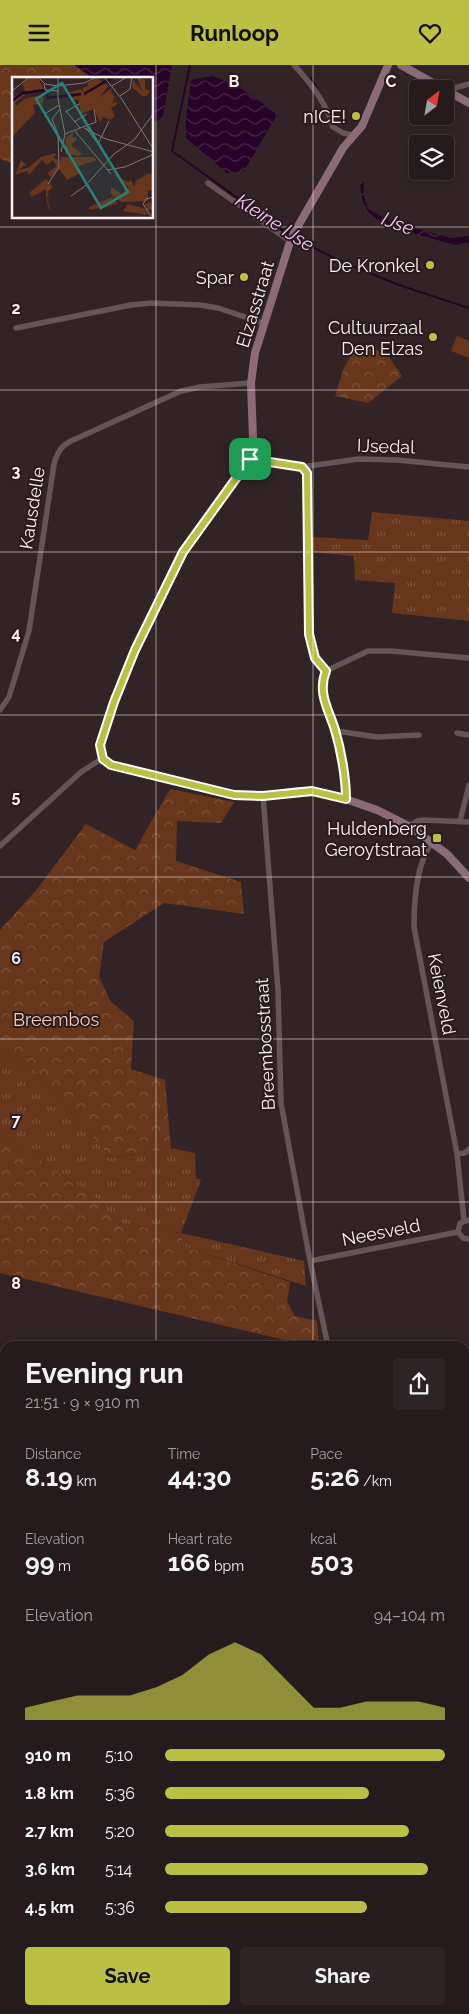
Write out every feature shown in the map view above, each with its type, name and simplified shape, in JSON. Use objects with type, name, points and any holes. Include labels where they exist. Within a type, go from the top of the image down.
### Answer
[{"type":"street","points":[[294,65],[307,80],[330,115],[332,127],[343,133],[353,135]]},
{"type":"street","name":"Elzasstraat","points":[[250,459],[253,439],[250,383],[255,353],[263,323],[292,239],[343,148],[362,126],[388,65]]},
{"type":"street","points":[[401,65],[429,80]]},
{"type":"street","points":[[454,88],[469,83]]},
{"type":"street","points":[[454,94],[468,102]]},
{"type":"street","points":[[208,183],[292,239]]},
{"type":"street","points":[[16,328],[131,305],[151,303],[200,305],[218,308],[263,323]]},
{"type":"street","name":"Kausdelle","points":[[0,710],[9,697],[29,631],[54,464],[59,451],[65,444],[166,397],[200,387],[250,383]]},
{"type":"street","points":[[250,459],[183,552],[164,589],[114,702],[100,745],[103,759],[111,765],[216,792],[249,797],[312,791],[346,799],[377,810],[409,826],[447,854],[469,878]]},
{"type":"street","name":"IJsedal","points":[[250,459],[302,467],[358,459],[397,460],[469,467]]},
{"type":"street","points":[[302,467],[307,473],[308,492],[309,634],[315,658],[326,671]]},
{"type":"street","points":[[346,799],[336,731],[323,697],[322,680],[326,671],[368,651],[391,651],[469,658]]},
{"type":"street","points":[[336,731],[377,737],[420,735]]},
{"type":"street","points":[[457,733],[469,735]]},
{"type":"street","points":[[0,846],[81,772],[103,759]]},
{"type":"street","points":[[460,821],[469,785]]},
{"type":"street","name":"Breembosstraat","points":[[263,796],[278,990],[281,1103],[327,1341]]},
{"type":"street","points":[[409,826],[417,821],[469,822]]},
{"type":"street","name":"Keienveld","points":[[432,842],[423,855],[414,905],[414,927],[457,1154]]},
{"type":"street","points":[[469,1149],[465,1153],[457,1154],[467,1220],[460,1223],[458,1232],[463,1238],[469,1239]]},
{"type":"street","name":"Neesveld","points":[[310,1261],[458,1232]]},
{"type":"green space","points":[[0,65],[74,65],[90,77],[12,77],[12,163],[0,159]]},
{"type":"green space","points":[[457,336],[469,341],[469,358],[451,351]]},
{"type":"green space","points":[[367,346],[387,354],[402,376],[368,403],[335,396],[343,370],[353,351]]},
{"type":"green space","points":[[372,512],[469,521],[469,621],[392,613],[395,583],[355,580],[354,556],[313,552],[312,537],[368,540]]},
{"type":"green space","name":"Breembos","points":[[170,789],[234,802],[221,823],[177,821],[176,861],[241,882],[244,914],[164,903],[104,942],[99,977],[111,1002],[134,1021],[131,1069],[165,1080],[171,1148],[111,1158],[35,1071],[0,1054],[0,930],[37,889],[86,824],[135,850]]},
{"type":"green space","points":[[0,1054],[35,1071],[111,1158],[171,1148],[195,1153],[196,1178],[201,1180],[181,1233],[117,1223],[100,1201],[0,1132]]},
{"type":"green space","points":[[0,1132],[100,1201],[117,1223],[181,1233],[183,1246],[290,1282],[287,1302],[295,1316],[317,1321],[319,1341],[289,1341],[0,1273]]},
{"type":"green space","points":[[181,1233],[304,1261],[306,1286],[182,1246]]},
{"type":"water","points":[[75,65],[172,65],[163,116],[157,121],[154,120],[154,77],[91,77]]},
{"type":"water","points":[[212,76],[235,84],[275,112],[276,117],[244,171],[227,173],[186,138],[186,118],[191,80]]},
{"type":"water","points":[[364,182],[364,198],[369,207],[382,217],[402,225],[401,229],[376,218],[366,209],[360,183]]},
{"type":"water","points":[[407,226],[451,238],[469,236],[469,243],[455,245],[405,231]]},
{"type":"waterway","name":"Kleine IJse","points":[[190,65],[172,151],[289,235]]},
{"type":"waterway","name":"IJse","points":[[311,78],[317,89]]},
{"type":"waterway","name":"Kleine IJse","points":[[293,238],[343,262],[399,285],[469,308]]},
{"type":"place","name":"nICE!","points":[[356,116]]},
{"type":"place","name":"De Kronkel","points":[[430,265]]},
{"type":"place","name":"Spar","points":[[244,277]]},
{"type":"place","name":"Cultuurzaal Den Elzas","points":[[433,337]]},
{"type":"place","name":"Huldenberg Geroytstraat","points":[[437,838]]},
{"type":"route","points":[[250,459],[302,467],[307,473],[309,634],[315,658],[326,671],[322,680],[323,697],[336,731],[346,799],[312,791],[249,797],[216,792],[111,765],[103,759],[100,751],[100,745],[114,702],[135,650],[169,578],[183,552],[203,522],[250,459]]}]
